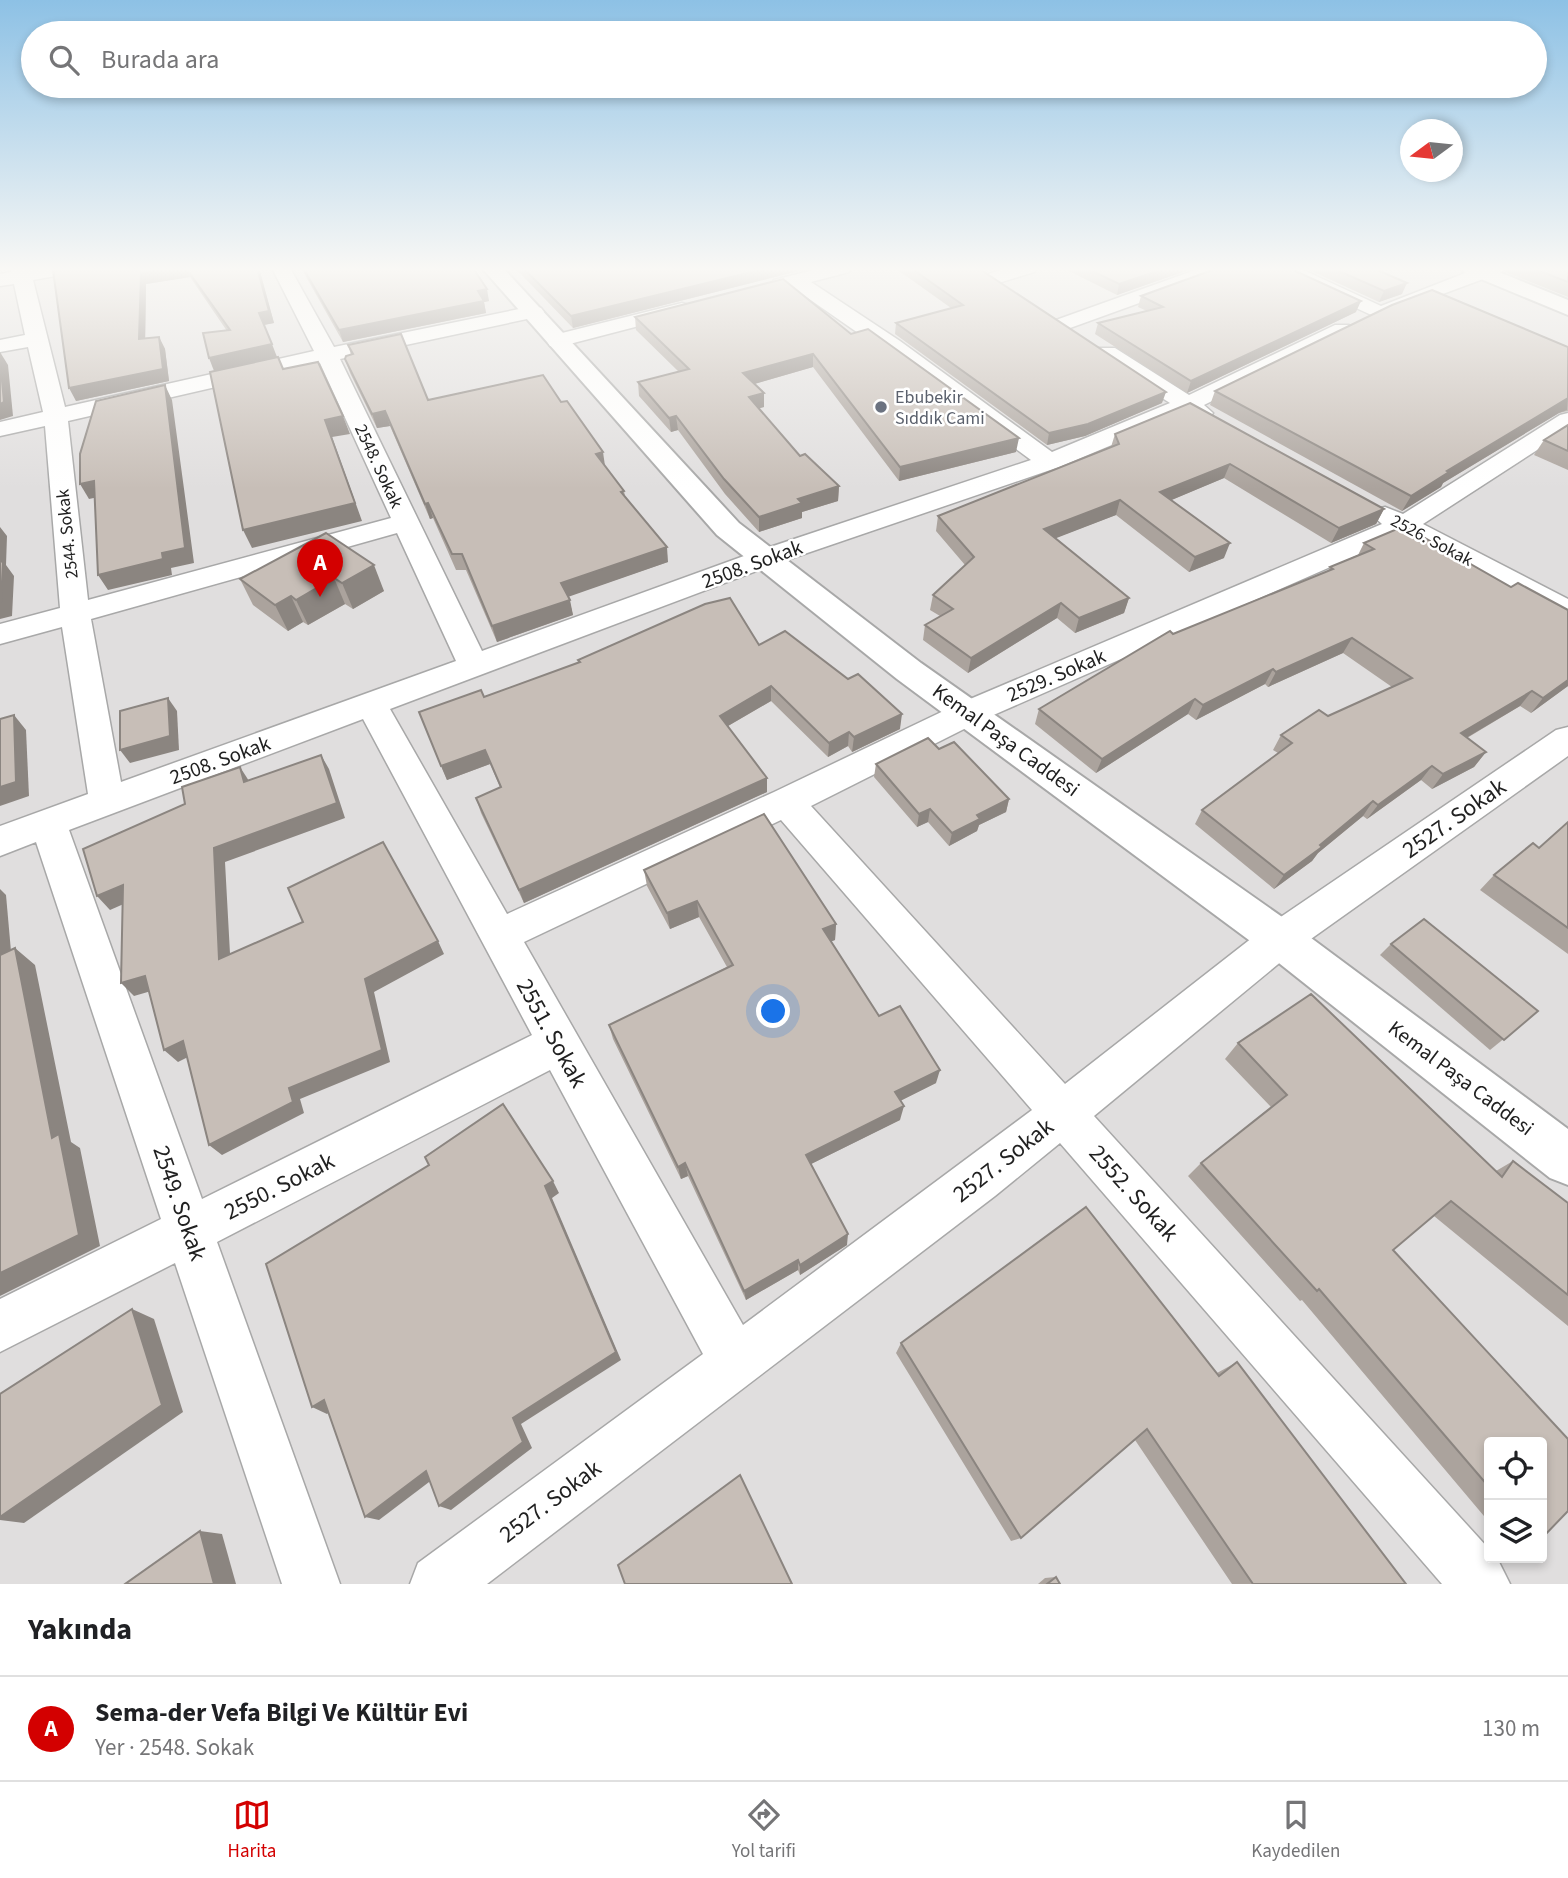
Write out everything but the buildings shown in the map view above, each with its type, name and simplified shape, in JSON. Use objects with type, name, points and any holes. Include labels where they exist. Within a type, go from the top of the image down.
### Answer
[{"type":"street","points":[[0,346],[22,342]]},
{"type":"street","name":"2544. Sokak","points":[[38,342],[56,417],[75,613],[107,801]]},
{"type":"street","name":"2548. Sokak","points":[[320,342],[474,666]]},
{"type":"street","points":[[0,429],[390,342]]},
{"type":"street","name":"Kemal Paşa Caddesi","points":[[559,342],[728,529],[909,671],[1280,939],[1568,1160]]},
{"type":"street","points":[[886,342],[1049,462]]},
{"type":"street","points":[[1089,342],[1186,405],[1222,425]]},
{"type":"street","name":"2508. Sokak","points":[[0,841],[765,558],[1049,462],[1186,405],[1316,342]]},
{"type":"street","name":"2529. Sokak","points":[[498,936],[786,803],[968,713],[1403,525],[1567,421]]},
{"type":"street","name":"2526. Sokak","points":[[1367,505],[1568,611]]},
{"type":"street","points":[[0,634],[406,522]]},
{"type":"street","name":"2551. Sokak","points":[[371,704],[735,1362]]},
{"type":"street","name":"2527. Sokak","points":[[439,1584],[968,1188],[1280,939],[1568,739]]},
{"type":"street","name":"2552. Sokak","points":[[786,803],[1481,1584]]},
{"type":"street","name":"2549. Sokak","points":[[48,823],[311,1584]]},
{"type":"street","name":"2550. Sokak","points":[[0,1326],[558,1044]]},
{"type":"shaded area","points":[[0,342],[1568,342],[1568,1584],[0,1584]]},
{"type":"place","name":"Ebubekir Sıddık Cami","points":[[881,407]]},
{"type":"place","name":"Sema-der Vefa Bilgi Ve Kültür Evi","points":[[320,597]]}]
